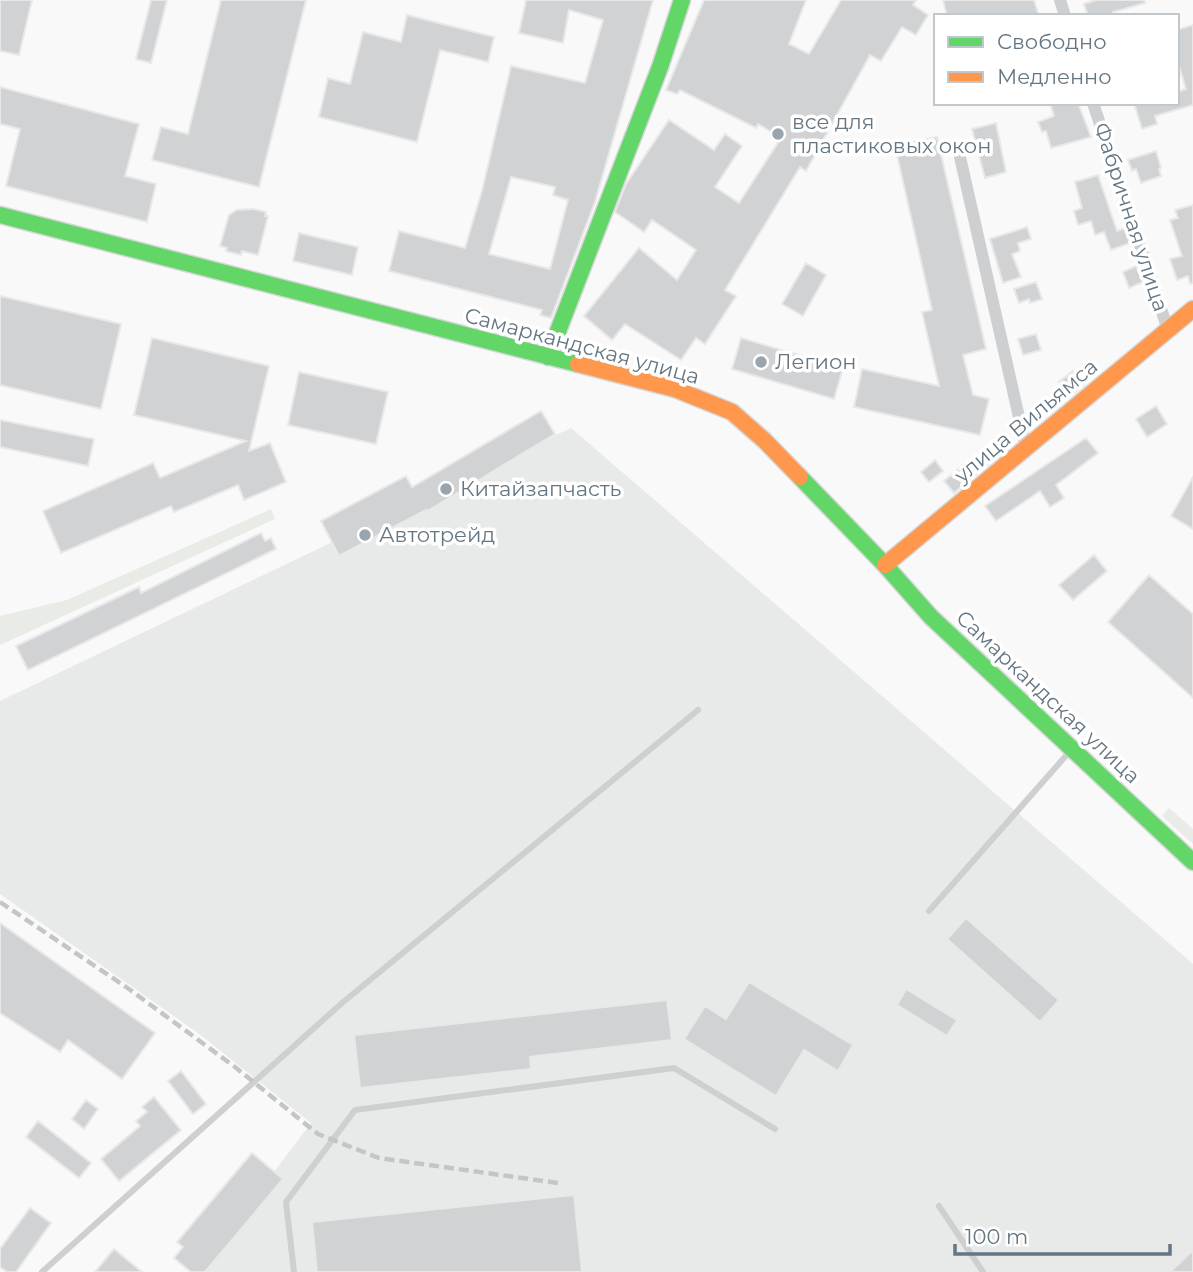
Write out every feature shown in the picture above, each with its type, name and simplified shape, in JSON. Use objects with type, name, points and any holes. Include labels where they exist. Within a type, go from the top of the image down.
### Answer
[{"type":"street","points":[[548,357],[660,67],[682,0]]},
{"type":"street","name":"Фабричная улица","points":[[1094,105],[1168,330]]},
{"type":"street","points":[[960,157],[1026,448]]},
{"type":"street","name":"Самаркандская улица","points":[[0,215],[676,389],[732,412],[765,441],[932,617],[1193,862]]},
{"type":"street","name":"улица Вильямса","points":[[885,565],[1193,309]]},
{"type":"lane","points":[[42,1272],[342,1003],[698,710]]},
{"type":"lane","points":[[929,911],[1072,749]]},
{"type":"lane","points":[[294,1272],[286,1202],[355,1110],[674,1068],[775,1129]]},
{"type":"lane","points":[[939,1206],[983,1272]]},
{"type":"shaded area","points":[[571,428],[1193,964],[1193,1272],[198,1272],[311,1123],[198,1033],[0,894],[0,701]]},
{"type":"shaded area","points":[[271,509],[275,519],[0,645],[0,616],[67,600]]},
{"type":"shaded area","points":[[1169,808],[1193,829],[1193,844],[1162,816]]},
{"type":"building","points":[[0,0],[32,0],[19,55],[0,51]]},
{"type":"building","points":[[151,0],[167,0],[151,63],[136,59]]},
{"type":"building","points":[[221,0],[306,0],[259,187],[152,160],[161,127],[188,134]]},
{"type":"building","points":[[526,0],[653,0],[595,202],[551,318],[540,315],[542,310],[389,271],[399,231],[465,248],[483,187],[511,66],[585,83],[603,20],[569,10],[563,43],[519,33]],"holes":[[[511,177],[555,187],[553,195],[568,200],[550,269],[489,254]]]},
{"type":"building","points":[[704,0],[806,0],[789,44],[809,54],[841,0],[916,0],[913,5],[928,15],[916,35],[902,27],[881,61],[870,55],[806,171],[800,167],[725,290],[736,296],[705,344],[696,338],[681,360],[625,324],[612,340],[584,316],[639,248],[677,280],[696,250],[652,220],[644,232],[615,212],[626,184],[669,120],[714,150],[725,134],[742,146],[715,187],[739,203],[781,138],[758,124],[756,128],[680,90],[677,94],[666,90]]},
{"type":"building","points":[[943,0],[1034,0],[1038,14],[946,14]]},
{"type":"building","points":[[1096,0],[1144,0],[1145,3],[1114,14],[1087,14],[1084,4]]},
{"type":"building","points":[[407,15],[494,37],[488,62],[440,50],[417,142],[319,117],[328,78],[350,84],[363,32],[401,42]]},
{"type":"building","points":[[1193,25],[1193,105],[1155,116],[1157,124],[1142,129],[1135,105],[1179,105],[1179,91],[1186,89],[1179,66],[1179,29]]},
{"type":"building","points":[[0,87],[139,124],[125,176],[156,184],[147,222],[6,186],[20,129],[0,124]]},
{"type":"building","points":[[1051,105],[1079,105],[1091,137],[1051,148],[1046,131],[1042,132],[1038,122],[1054,116]]},
{"type":"building","points":[[996,123],[1006,172],[985,178],[972,129]]},
{"type":"building","points":[[937,137],[986,349],[963,355],[973,395],[989,399],[980,435],[854,407],[862,369],[939,386],[922,312],[932,310],[895,146]]},
{"type":"building","points":[[1156,151],[1161,176],[1141,183],[1136,169],[1132,171],[1128,160]]},
{"type":"building","points":[[1098,175],[1117,231],[1125,228],[1130,243],[1111,250],[1104,232],[1095,235],[1091,221],[1078,225],[1074,211],[1082,208],[1075,182]]},
{"type":"building","points":[[1193,205],[1193,283],[1190,284],[1188,276],[1177,280],[1170,259],[1182,256],[1170,220],[1178,218],[1175,210]]},
{"type":"building","points":[[237,210],[266,212],[265,216],[268,216],[258,255],[242,251],[241,255],[226,251],[227,248],[220,246],[229,215]]},
{"type":"building","points":[[1027,227],[1031,239],[1018,243],[1020,251],[1012,254],[1021,277],[1003,283],[990,239]]},
{"type":"building","points":[[299,233],[358,247],[352,275],[293,261]]},
{"type":"building","points":[[806,263],[826,275],[803,316],[782,304]]},
{"type":"building","points":[[1136,266],[1143,282],[1129,288],[1123,272]]},
{"type":"building","points":[[1036,282],[1042,299],[1030,303],[1029,299],[1019,303],[1014,289]]},
{"type":"building","points":[[0,296],[121,324],[101,409],[0,385]]},
{"type":"building","points":[[1036,334],[1041,350],[1023,355],[1018,339]]},
{"type":"building","points":[[152,338],[269,366],[249,451],[270,443],[286,482],[244,500],[238,485],[174,512],[171,506],[61,553],[43,511],[153,463],[160,478],[246,441],[134,415]]},
{"type":"building","points":[[741,338],[843,368],[834,399],[732,369]]},
{"type":"building","points":[[1073,371],[1084,385],[1070,396],[1059,382]]},
{"type":"building","points":[[299,372],[388,392],[376,444],[288,425]]},
{"type":"building","points":[[1156,406],[1167,424],[1147,437],[1136,419]]},
{"type":"building","points":[[541,411],[555,434],[426,512],[339,556],[321,521],[406,476],[412,487]]},
{"type":"building","points":[[0,420],[94,439],[88,466],[0,447]]},
{"type":"building","points":[[1086,438],[1098,453],[1056,485],[1064,498],[1050,507],[1040,491],[996,521],[985,506]]},
{"type":"building","points":[[1001,440],[1008,448],[954,493],[944,481],[975,456],[974,462]]},
{"type":"building","points":[[935,460],[943,471],[929,482],[921,472]]},
{"type":"building","points":[[1193,477],[1193,529],[1171,516]]},
{"type":"building","points":[[261,533],[265,541],[271,538],[276,549],[28,670],[16,646],[139,587],[141,593]]},
{"type":"building","points":[[1094,555],[1107,571],[1073,600],[1059,585]]},
{"type":"building","points":[[1149,575],[1193,614],[1193,698],[1108,622]]},
{"type":"building","points":[[966,918],[1059,1000],[1040,1022],[947,939]]},
{"type":"building","points":[[0,923],[155,1033],[122,1079],[68,1040],[60,1052],[0,1013]]},
{"type":"building","points":[[749,982],[853,1045],[838,1071],[804,1050],[776,1096],[684,1039],[705,1006],[726,1019]]},
{"type":"building","points":[[906,989],[957,1020],[947,1036],[897,1005]]},
{"type":"building","points":[[667,1000],[672,1040],[530,1057],[531,1069],[360,1088],[354,1035]]},
{"type":"building","points":[[181,1071],[206,1104],[193,1114],[168,1081]]},
{"type":"building","points":[[154,1097],[181,1130],[119,1181],[101,1159],[140,1126],[136,1121],[147,1112],[142,1107]]},
{"type":"building","points":[[86,1100],[98,1109],[84,1129],[72,1119]]},
{"type":"building","points":[[38,1121],[91,1163],[79,1178],[26,1137]]},
{"type":"building","points":[[252,1153],[283,1179],[205,1272],[191,1272],[174,1258],[183,1247],[177,1242]]},
{"type":"building","points":[[574,1195],[582,1272],[317,1272],[312,1222]]},
{"type":"building","points":[[30,1208],[51,1223],[16,1272],[7,1272],[0,1267],[0,1249]]},
{"type":"building","points":[[114,1249],[142,1272],[95,1272]]},
{"type":"building","points":[[1193,1250],[1193,1272],[1170,1272]]},
{"type":"railway","points":[[0,902],[129,989],[235,1067],[318,1134],[379,1158],[558,1183]]},
{"type":"traffic: fast","points":[[548,357],[660,67],[682,0]]},
{"type":"traffic: fast","points":[[0,215],[578,364]]},
{"type":"traffic: fast","points":[[800,477],[931,617],[1193,862]]},
{"type":"traffic: slow","points":[[885,565],[1193,309]]},
{"type":"traffic: slow","points":[[578,364],[675,389],[732,412],[800,477]]},
{"type":"place","name":"все для пластиковых окон","points":[[778,134]]},
{"type":"place","name":"Легион","points":[[761,362]]},
{"type":"place","name":"Китайзапчасть","points":[[446,489]]},
{"type":"place","name":"Автотрейд","points":[[365,535]]}]
